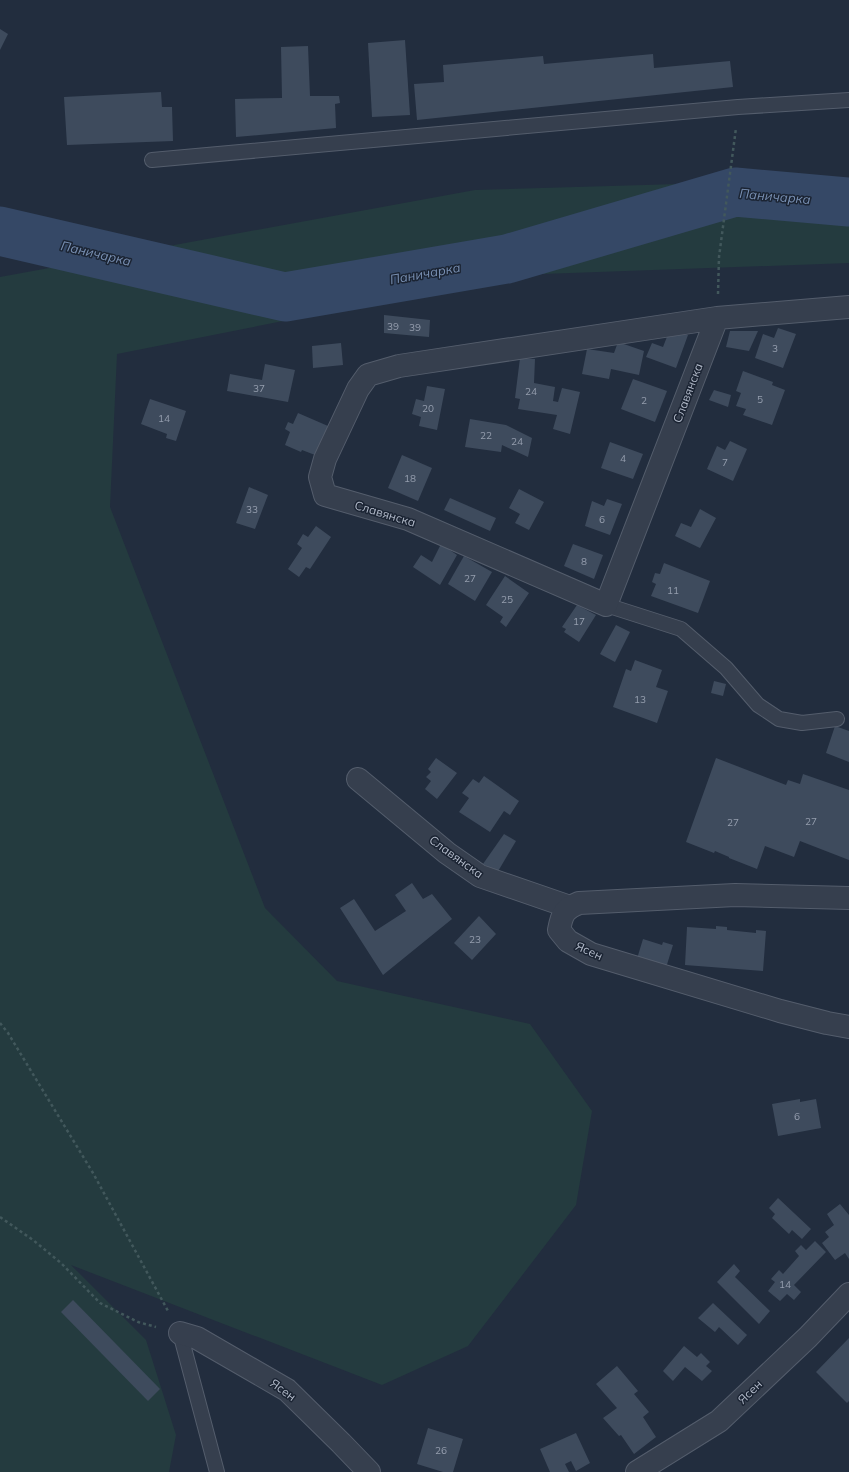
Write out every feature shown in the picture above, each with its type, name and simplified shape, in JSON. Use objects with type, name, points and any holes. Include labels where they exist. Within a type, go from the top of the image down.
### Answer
[{"type":"street","name":"Славянска","points":[[717,318],[606,606],[408,519],[325,495],[320,477],[325,459],[358,389],[368,375],[399,366],[717,318],[849,307]]},
{"type":"street","name":"Славянска","points":[[358,779],[447,853],[480,876],[570,907]]},
{"type":"street","points":[[570,907],[579,903],[590,902],[735,895],[849,898]]},
{"type":"street","name":"Ясен","points":[[570,907],[562,915],[559,930],[568,941],[591,954],[780,1012],[849,1027]]},
{"type":"street","name":"Ясен","points":[[637,1472],[719,1422],[808,1337],[849,1294]]},
{"type":"street","name":"Ясен","points":[[180,1333],[196,1338],[287,1390],[368,1472]]},
{"type":"lane","points":[[152,160],[738,107],[849,100]]},
{"type":"lane","points":[[606,606],[681,629],[726,668],[758,705],[779,719],[802,723],[838,719]]},
{"type":"lane","points":[[180,1333],[217,1472]]},
{"type":"path","points":[[717,318],[719,257],[735,138]]},
{"type":"path","points":[[0,1023],[8,1033],[93,1173],[180,1333]]},
{"type":"path","points":[[0,1217],[33,1240],[61,1263],[100,1303],[138,1322],[180,1333]]},
{"type":"green space","points":[[849,179],[849,263],[515,275],[117,354],[110,507],[265,908],[337,981],[530,1024],[592,1111],[576,1205],[468,1346],[382,1385],[71,1265],[146,1340],[176,1435],[169,1472],[0,1472],[0,277],[475,190]]},
{"type":"building","points":[[0,29],[8,34],[0,50]]},
{"type":"building","points":[[405,40],[410,115],[372,117],[368,43]]},
{"type":"building","points":[[308,46],[310,96],[339,96],[340,103],[335,104],[336,128],[236,137],[235,99],[282,98],[281,47]]},
{"type":"building","points":[[653,54],[654,68],[730,61],[733,87],[417,120],[414,84],[444,82],[443,65],[543,56],[544,64]]},
{"type":"building","points":[[161,92],[162,107],[172,107],[173,141],[67,145],[64,97]]},
{"type":"building","points":[[384,315],[430,320],[429,337],[384,333]]},
{"type":"building","points":[[778,328],[796,334],[783,368],[755,358],[763,334],[774,338]]},
{"type":"building","points":[[670,329],[688,335],[676,368],[646,357],[652,343],[663,347]]},
{"type":"building","points":[[730,331],[758,331],[749,351],[726,347]]},
{"type":"building","points":[[618,342],[644,351],[639,375],[611,369],[609,379],[582,374],[587,349],[614,353]]},
{"type":"building","points":[[341,343],[343,365],[313,368],[312,346]]},
{"type":"building","points":[[520,358],[535,359],[534,383],[555,387],[553,401],[558,402],[562,388],[580,392],[570,434],[553,429],[557,415],[518,409],[520,399],[515,398]]},
{"type":"building","points":[[265,364],[295,370],[288,402],[227,391],[230,374],[262,380]]},
{"type":"building","points":[[743,371],[773,382],[772,385],[785,390],[772,425],[743,415],[746,409],[736,406],[741,393],[736,391]]},
{"type":"building","points":[[633,379],[667,391],[655,422],[621,409]]},
{"type":"building","points":[[427,386],[445,389],[437,430],[419,426],[421,417],[412,414],[416,399],[424,401]]},
{"type":"building","points":[[714,390],[731,395],[728,407],[709,400]]},
{"type":"building","points":[[150,399],[186,411],[176,441],[166,438],[167,434],[141,424]]},
{"type":"building","points":[[298,413],[328,426],[315,455],[302,450],[301,452],[285,445],[290,432],[285,429],[288,422],[293,424]]},
{"type":"building","points":[[470,419],[506,425],[532,438],[528,457],[502,445],[501,452],[465,447]]},
{"type":"building","points":[[730,441],[747,449],[733,481],[707,469],[717,446],[725,450]]},
{"type":"building","points":[[610,442],[643,454],[633,479],[601,468]]},
{"type":"building","points":[[402,455],[432,468],[418,501],[388,488]]},
{"type":"building","points":[[249,487],[268,495],[255,529],[236,523]]},
{"type":"building","points":[[519,489],[544,502],[529,530],[515,523],[520,514],[509,508]]},
{"type":"building","points":[[450,498],[496,518],[490,531],[444,510]]},
{"type":"building","points":[[607,499],[622,504],[610,535],[585,526],[592,501],[604,506]]},
{"type":"building","points":[[700,509],[716,518],[700,548],[675,536],[681,523],[691,527]]},
{"type":"building","points":[[316,526],[331,537],[310,569],[306,567],[299,577],[288,569],[302,548],[297,544],[303,534],[308,537]]},
{"type":"building","points":[[441,544],[457,555],[440,585],[413,567],[421,555],[432,562]]},
{"type":"building","points":[[573,544],[603,555],[594,579],[564,566]]},
{"type":"building","points":[[464,556],[492,572],[475,601],[448,584]]},
{"type":"building","points":[[664,563],[710,581],[698,613],[651,596],[656,584],[652,582],[655,573],[660,574]]},
{"type":"building","points":[[505,576],[529,593],[506,627],[500,622],[503,617],[486,605]]},
{"type":"building","points":[[577,605],[596,615],[579,642],[564,632],[566,629],[562,627]]},
{"type":"building","points":[[616,625],[630,632],[615,662],[600,654]]},
{"type":"building","points":[[635,660],[662,670],[656,687],[668,691],[657,723],[613,707],[626,669],[631,671]]},
{"type":"building","points":[[714,681],[726,684],[723,696],[711,693]]},
{"type":"building","points":[[835,726],[849,731],[849,762],[826,753]]},
{"type":"building","points":[[436,758],[457,773],[437,799],[425,789],[431,781],[426,777],[431,772],[428,769]]},
{"type":"building","points":[[716,758],[786,785],[788,780],[800,784],[803,774],[849,790],[849,860],[800,841],[794,857],[765,846],[757,869],[715,851],[714,853],[686,842]]},
{"type":"building","points":[[484,776],[519,801],[510,815],[504,811],[490,832],[459,812],[469,798],[462,793],[473,779],[479,783]]},
{"type":"building","points":[[504,834],[516,841],[497,873],[483,864]]},
{"type":"building","points":[[412,883],[423,899],[432,894],[452,919],[383,975],[340,908],[354,899],[375,931],[406,911],[395,895]]},
{"type":"building","points":[[479,916],[496,934],[472,960],[454,943]]},
{"type":"building","points":[[716,926],[727,927],[727,930],[756,933],[756,930],[766,931],[763,971],[685,965],[687,927],[716,929]]},
{"type":"building","points":[[643,939],[662,945],[663,942],[673,945],[665,971],[636,962]]},
{"type":"building","points":[[800,1099],[800,1102],[816,1099],[821,1128],[778,1136],[772,1104]]},
{"type":"building","points":[[778,1198],[811,1229],[802,1239],[792,1230],[789,1234],[772,1218],[775,1214],[769,1208]]},
{"type":"building","points":[[840,1204],[849,1215],[849,1259],[845,1253],[835,1260],[822,1243],[829,1237],[825,1232],[834,1225],[827,1214]]},
{"type":"building","points":[[815,1241],[826,1252],[794,1285],[801,1292],[794,1300],[787,1294],[780,1301],[768,1291],[775,1282],[771,1279],[779,1270],[783,1274],[799,1256],[795,1251],[801,1245],[806,1250]]},
{"type":"building","points":[[734,1264],[740,1271],[735,1277],[770,1311],[759,1324],[717,1282]]},
{"type":"building","points":[[73,1300],[160,1389],[148,1401],[61,1312]]},
{"type":"building","points":[[713,1303],[747,1335],[738,1345],[719,1327],[715,1332],[698,1318]]},
{"type":"building","points":[[849,1338],[849,1401],[847,1403],[816,1372]]},
{"type":"building","points":[[684,1346],[697,1357],[701,1353],[710,1362],[706,1366],[712,1371],[702,1381],[685,1367],[673,1381],[663,1371]]},
{"type":"building","points":[[617,1366],[638,1391],[634,1394],[649,1412],[643,1417],[656,1437],[634,1454],[621,1435],[619,1436],[603,1418],[617,1408],[596,1384]]},
{"type":"building","points":[[428,1428],[463,1439],[453,1472],[443,1472],[417,1464]]},
{"type":"building","points":[[576,1433],[590,1463],[576,1471],[571,1461],[565,1464],[569,1472],[550,1472],[540,1449]]},
{"type":"waterway","name":"Паничарка","points":[[0,231],[285,297],[507,259],[735,192],[849,202]]}]
